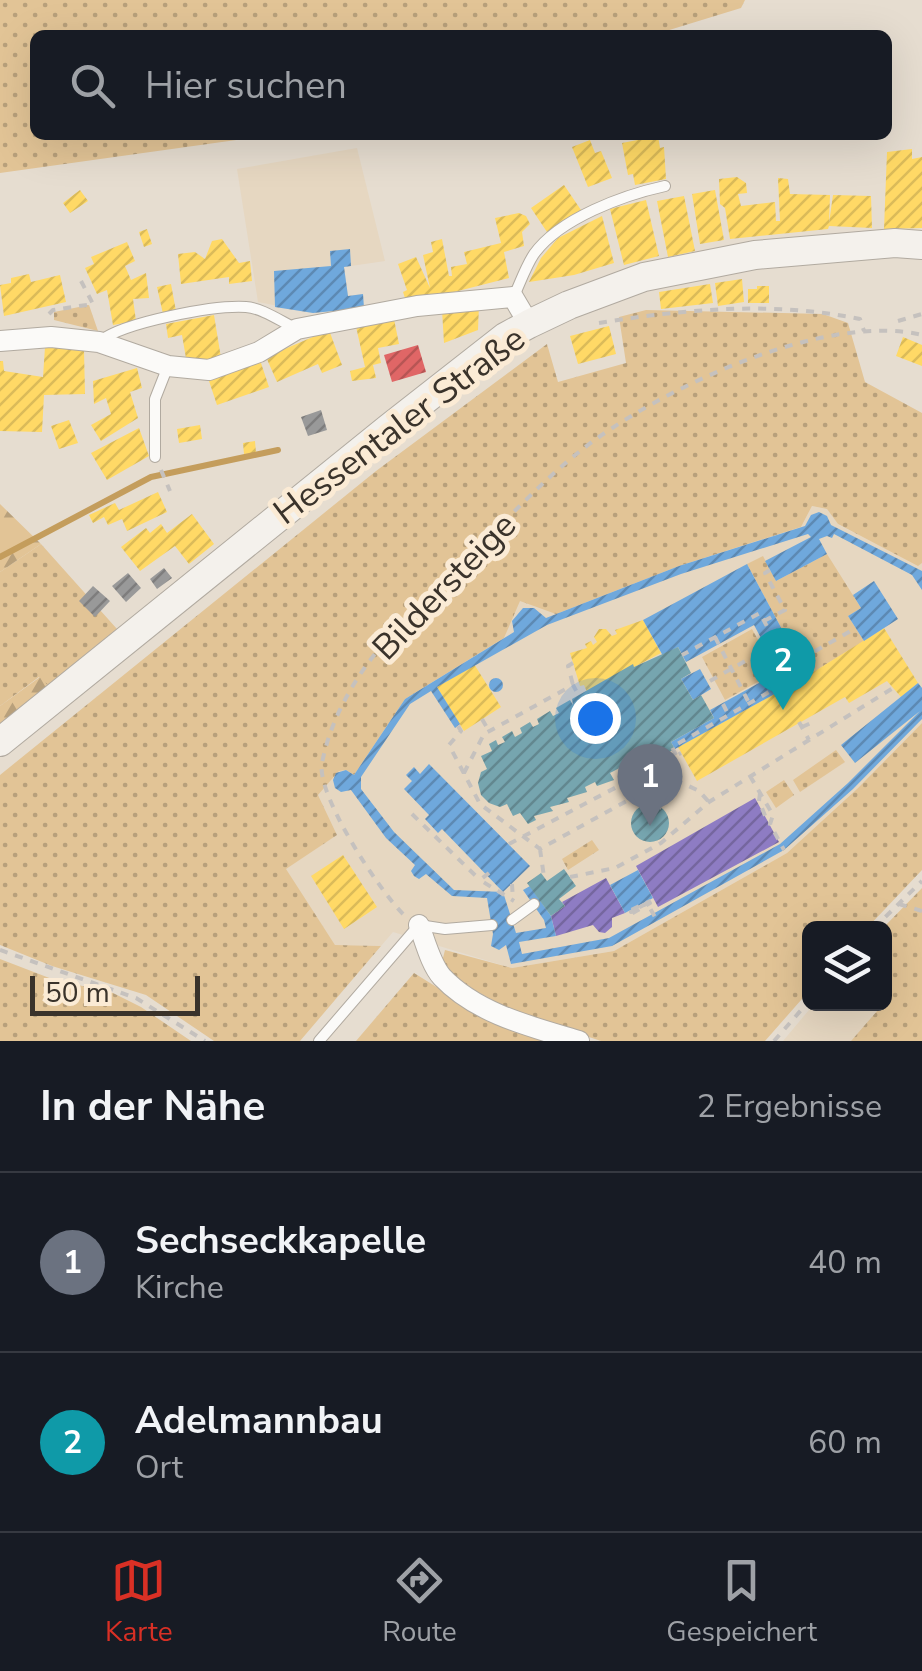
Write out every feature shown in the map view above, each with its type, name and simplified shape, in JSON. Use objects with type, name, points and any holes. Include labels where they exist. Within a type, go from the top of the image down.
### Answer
[{"type":"main road","name":"Hessentaler Straße","points":[[0,742],[373,440],[505,337],[529,324],[644,277],[755,255],[895,243],[922,245]]},
{"type":"street","points":[[0,341],[51,337],[100,342],[168,366],[209,370],[259,352],[297,328],[416,306],[513,297],[529,324]]},
{"type":"street","points":[[419,926],[440,975],[472,1000],[511,1021],[579,1041]]},
{"type":"lane","points":[[513,297],[535,252],[580,216],[632,193],[665,186]]},
{"type":"lane","points":[[100,342],[144,324],[216,309],[249,307],[297,328]]},
{"type":"lane","points":[[155,457],[155,399],[168,366]]},
{"type":"lane","points":[[512,920],[529,908]]},
{"type":"lane","points":[[319,1041],[419,926],[492,925]]},
{"type":"path","points":[[50,321],[49,314],[54,310],[93,304],[80,279]]},
{"type":"path","points":[[588,324],[714,308],[822,311],[860,319],[864,331]]},
{"type":"path","points":[[898,321],[922,314]]},
{"type":"path","name":"Bildersteige","points":[[419,926],[400,912],[353,844],[325,789],[321,766],[340,712],[388,636],[578,452],[630,418],[696,383],[787,345],[864,331],[922,335]]},
{"type":"path","points":[[155,457],[170,491]]},
{"type":"path","points":[[764,621],[785,610],[765,573],[770,570]]},
{"type":"path","points":[[508,844],[679,754],[672,746],[794,678],[760,613],[684,654],[690,660]]},
{"type":"path","points":[[787,667],[856,628]]},
{"type":"path","points":[[714,638],[749,703]]},
{"type":"path","points":[[710,681],[776,644]]},
{"type":"path","points":[[572,663],[568,666],[579,696]]},
{"type":"path","points":[[464,773],[477,743],[489,731],[573,686]]},
{"type":"path","points":[[570,877],[615,868],[660,841],[709,802],[893,688]]},
{"type":"path","points":[[723,704],[728,714]]},
{"type":"path","points":[[808,718],[811,722],[801,725],[808,740]]},
{"type":"path","points":[[482,719],[489,731]]},
{"type":"path","points":[[458,726],[461,731],[449,745],[480,804],[540,849],[544,878]]},
{"type":"path","points":[[620,768],[641,807],[652,800],[668,813]]},
{"type":"path","points":[[750,776],[772,815],[770,824],[784,850]]},
{"type":"path","points":[[540,849],[670,778],[699,791],[709,802]]},
{"type":"path","points":[[760,793],[766,818]]},
{"type":"path","points":[[412,814],[480,880],[529,908]]},
{"type":"path","points":[[480,880],[489,873]]},
{"type":"path","points":[[881,921],[922,881]]},
{"type":"path","points":[[512,884],[513,900]]},
{"type":"path","points":[[648,900],[650,903],[640,908],[630,914],[630,911],[648,902],[631,912],[647,903],[655,917]]},
{"type":"path","points":[[898,904],[922,910]]},
{"type":"path","points":[[0,950],[136,998],[205,1041]]},
{"type":"path","points":[[774,1041],[802,1009]]},
{"type":"shaded area","points":[[357,148],[385,261],[344,267],[348,296],[363,294],[364,308],[313,313],[258,302],[237,169]]},
{"type":"shaded area","points":[[812,506],[827,509],[839,525],[918,565],[922,563],[922,723],[858,788],[787,853],[614,951],[512,968],[393,932],[381,946],[335,945],[285,869],[337,835],[318,795],[339,771],[354,775],[405,699],[504,638],[519,600],[679,566],[801,527]]},
{"type":"shaded area","points":[[808,1011],[877,1011],[851,1041],[783,1041]]},
{"type":"green space","points":[[0,0],[745,0],[741,8],[669,30],[30,30],[30,140],[236,140],[0,173]]},
{"type":"green space","points":[[89,305],[98,331],[54,320],[54,312]]},
{"type":"green space","points":[[646,310],[823,314],[848,323],[865,382],[922,413],[922,563],[918,566],[838,524],[827,509],[812,506],[801,527],[679,566],[556,614],[520,601],[504,638],[405,699],[354,775],[339,771],[318,795],[337,835],[286,869],[335,945],[381,946],[300,1041],[214,1041],[146,995],[52,966],[0,945],[0,775],[376,471],[547,344],[558,382],[626,363],[619,317]]},
{"type":"green space","points":[[0,504],[41,544],[0,572]]},
{"type":"green space","points":[[41,544],[117,629],[50,688],[39,677],[0,706],[0,572]]},
{"type":"green space","points":[[827,554],[861,608],[848,616],[864,641],[807,676],[747,564],[763,556],[776,581]]},
{"type":"green space","points":[[752,629],[776,672],[725,700],[702,657]]},
{"type":"green space","points":[[40,677],[50,688],[0,725],[0,706]]},
{"type":"green space","points":[[922,723],[922,870],[874,921],[802,921],[802,999],[765,1041],[601,1041],[514,1012],[441,966],[445,950],[512,968],[614,951],[787,853]]},
{"type":"green space","points":[[836,750],[845,762],[800,792],[793,780]]},
{"type":"green space","points":[[784,780],[794,795],[776,808],[766,792]]},
{"type":"green space","points":[[592,840],[599,850],[568,870],[562,859]]},
{"type":"green space","points":[[922,888],[922,1041],[851,1041],[877,1011],[892,1011],[890,921]]},
{"type":"green space","points":[[0,959],[52,979],[113,993],[191,1041],[0,1041]]},
{"type":"green space","points":[[414,973],[459,1001],[559,1041],[356,1041]]},
{"type":"building: Wohnen","points":[[590,140],[595,153],[601,151],[612,178],[588,187],[572,147]]},
{"type":"building: Wohnen","points":[[659,140],[660,148],[664,147],[666,179],[635,185],[633,174],[628,175],[622,143]]},
{"type":"building: Wohnen","points":[[912,149],[912,159],[922,157],[922,228],[884,229],[887,152]]},
{"type":"building: Wohnen","points":[[737,177],[746,183],[747,193],[738,194],[741,206],[775,202],[776,221],[780,221],[778,178],[788,179],[790,194],[830,195],[829,223],[833,195],[871,196],[872,228],[829,226],[730,239],[725,208],[720,204],[719,179]]},
{"type":"building: Wohnen","points":[[564,185],[581,210],[547,232],[531,208]]},
{"type":"building: Wohnen","points":[[80,190],[88,201],[70,213],[63,203]]},
{"type":"building: Wohnen","points":[[715,190],[724,240],[700,244],[692,194]]},
{"type":"building: Wohnen","points":[[684,196],[695,251],[668,257],[657,201]]},
{"type":"building: Wohnen","points":[[646,200],[659,256],[624,265],[610,209]]},
{"type":"building: Wohnen","points":[[519,213],[530,224],[522,232],[524,246],[504,252],[509,278],[407,304],[403,292],[407,290],[398,264],[416,257],[430,288],[423,255],[433,252],[431,242],[442,239],[452,276],[451,267],[467,264],[464,252],[501,243],[495,218]]},
{"type":"building: Wohnen","points":[[602,216],[614,263],[529,282],[541,258],[558,238]]},
{"type":"building: Wohnen","points":[[147,229],[152,244],[144,247],[139,232]]},
{"type":"building: Wohnen","points":[[222,239],[239,263],[250,261],[252,281],[229,284],[229,277],[181,284],[178,254],[195,252],[205,259],[212,241]]},
{"type":"building: Wohnen","points":[[127,242],[135,261],[125,266],[131,280],[146,273],[149,298],[133,299],[136,321],[113,325],[107,290],[97,294],[85,268],[94,264],[91,257]]},
{"type":"building: Wohnen","points":[[29,274],[31,282],[60,275],[66,302],[4,316],[0,285]]},
{"type":"building: Wohnen","points":[[742,279],[744,302],[718,306],[715,283]]},
{"type":"building: Wohnen","points":[[171,284],[176,311],[163,314],[157,287]]},
{"type":"building: Wohnen","points":[[710,284],[713,303],[661,309],[659,292]]},
{"type":"building: Wohnen","points":[[769,286],[769,303],[748,303],[748,289]]},
{"type":"building: Wohnen","points":[[479,304],[478,330],[444,343],[442,310]]},
{"type":"building: Wohnen","points":[[393,314],[399,344],[378,348],[381,363],[373,365],[376,378],[352,381],[350,371],[365,367],[355,322]]},
{"type":"building: Wohnen","points":[[214,315],[221,358],[187,364],[182,335],[168,338],[166,324]]},
{"type":"building: Wohnen","points":[[609,326],[616,354],[578,364],[570,336]]},
{"type":"building: Wohnen","points":[[329,330],[342,365],[322,373],[318,364],[277,382],[266,357]]},
{"type":"building: Wohnen","points":[[903,337],[922,345],[922,366],[896,356]]},
{"type":"building: Wohnen","points":[[45,347],[84,350],[85,394],[44,395],[42,432],[0,431],[0,361],[4,371],[43,377]]},
{"type":"building: Wohnen","points":[[260,360],[269,387],[217,405],[208,378]]},
{"type":"building: Wohnen","points":[[137,368],[142,388],[130,392],[138,418],[101,441],[91,425],[111,414],[106,398],[94,404],[93,381]]},
{"type":"building: Wohnen","points":[[69,420],[78,443],[59,449],[51,426]]},
{"type":"building: Wohnen","points":[[200,425],[202,439],[179,443],[177,429]]},
{"type":"building: Wohnen","points":[[139,428],[149,456],[107,480],[91,453]]},
{"type":"building: Wohnen","points":[[255,441],[256,453],[244,454],[243,443]]},
{"type":"building: Wohnen","points":[[158,492],[167,512],[127,531],[122,519],[108,525],[104,517],[93,523],[89,515],[115,503],[119,510]]},
{"type":"building: Wohnen","points":[[192,514],[214,544],[189,564],[175,546],[140,571],[121,547],[146,528],[150,533],[161,524],[167,533]]},
{"type":"building: Wohnen","points":[[643,620],[661,653],[587,692],[584,685],[580,686],[570,653],[587,648],[585,644],[591,641],[593,645],[597,642],[594,637],[599,629],[606,629],[612,636],[617,634],[615,630]]},
{"type":"building: Wohnen","points":[[884,628],[918,683],[901,697],[887,681],[849,703],[845,697],[697,781],[678,747],[807,676]]},
{"type":"building: Wohnen","points":[[474,664],[501,707],[464,731],[437,687]]},
{"type":"building: Wohnen","points":[[343,855],[377,907],[344,929],[311,876]]},
{"type":"building: Handel","points":[[418,345],[426,372],[392,382],[384,355]]},
{"type":"building: Büros","points":[[755,798],[779,842],[658,907],[636,866]]},
{"type":"building: Büros","points":[[606,878],[625,913],[612,918],[612,927],[605,933],[593,925],[556,936],[551,916],[565,906],[562,902]]},
{"type":"building: Schulen","points":[[350,249],[351,266],[344,267],[348,296],[363,294],[364,308],[313,313],[275,307],[274,271],[331,266],[330,251]]},
{"type":"building: Schulen","points":[[819,512],[827,516],[831,525],[922,571],[922,590],[912,575],[834,534],[832,538],[819,539],[827,554],[776,581],[765,561],[811,537],[808,534],[681,574],[547,625],[437,687],[460,724],[455,728],[431,691],[410,704],[361,777],[361,789],[394,832],[454,890],[503,892],[516,933],[546,928],[523,890],[530,886],[551,916],[556,936],[519,942],[522,954],[609,938],[780,844],[920,711],[855,763],[841,745],[918,683],[922,688],[922,719],[853,789],[784,850],[612,946],[511,964],[506,945],[499,950],[491,946],[487,898],[452,896],[426,874],[419,879],[414,876],[411,871],[415,865],[386,838],[351,790],[341,792],[335,788],[336,773],[346,770],[354,775],[405,699],[514,632],[512,621],[523,608],[534,608],[546,618],[679,566],[805,526],[811,515]]},
{"type":"building: Schulen","points":[[747,564],[807,676],[675,749],[671,742],[714,718],[710,710],[779,672],[754,625],[686,662],[678,647],[663,656],[643,620]]},
{"type":"building: Schulen","points":[[874,581],[898,619],[864,641],[848,616],[861,608],[853,595]]},
{"type":"building: Schulen","points":[[700,669],[711,689],[693,700],[681,679]]},
{"type":"building: Schulen","points":[[496,678],[503,685],[496,692],[489,685]]},
{"type":"building: Schulen","points":[[429,764],[530,866],[503,892],[442,829],[438,833],[425,819],[429,815],[404,789],[412,781],[406,775],[414,767],[420,774]]},
{"type":"building: Schulen","points":[[638,870],[653,898],[625,913],[610,885]]},
{"type":"building: Öffentlich","points":[[678,647],[691,673],[681,679],[693,700],[701,695],[714,718],[671,742],[675,749],[639,767],[635,760],[610,773],[614,780],[585,787],[587,792],[550,807],[553,811],[534,816],[536,820],[528,824],[520,813],[513,816],[507,804],[500,807],[481,795],[478,783],[481,772],[487,769],[481,756],[492,751],[489,744],[496,740],[498,745],[505,742],[502,737],[512,731],[515,737],[522,733],[520,728],[530,722],[533,727],[539,724],[537,719],[550,711],[553,716],[559,713],[556,708],[570,700],[573,705],[572,699],[633,664],[634,667]]},
{"type":"building: Öffentlich","points":[[650,804],[664,809],[669,823],[664,837],[650,842],[636,837],[631,823],[636,809]]},
{"type":"building: Öffentlich","points":[[564,869],[576,886],[559,899],[565,906],[551,916],[527,883],[541,873],[547,881]]},
{"type":"building: Industrie","points":[[321,410],[327,430],[308,436],[301,417]]},
{"type":"building: Industrie","points":[[164,568],[172,578],[157,589],[150,579]]},
{"type":"building: Industrie","points":[[128,573],[141,588],[126,602],[112,586]]},
{"type":"building: Industrie","points":[[93,586],[110,601],[95,617],[79,601]]},
{"type":"waterway","points":[[0,557],[151,477],[278,450]]},
{"type":"place","name":"Adelmannbau","points":[[783,710]]},
{"type":"place","name":"Sechseckkapelle","points":[[650,826]]}]
